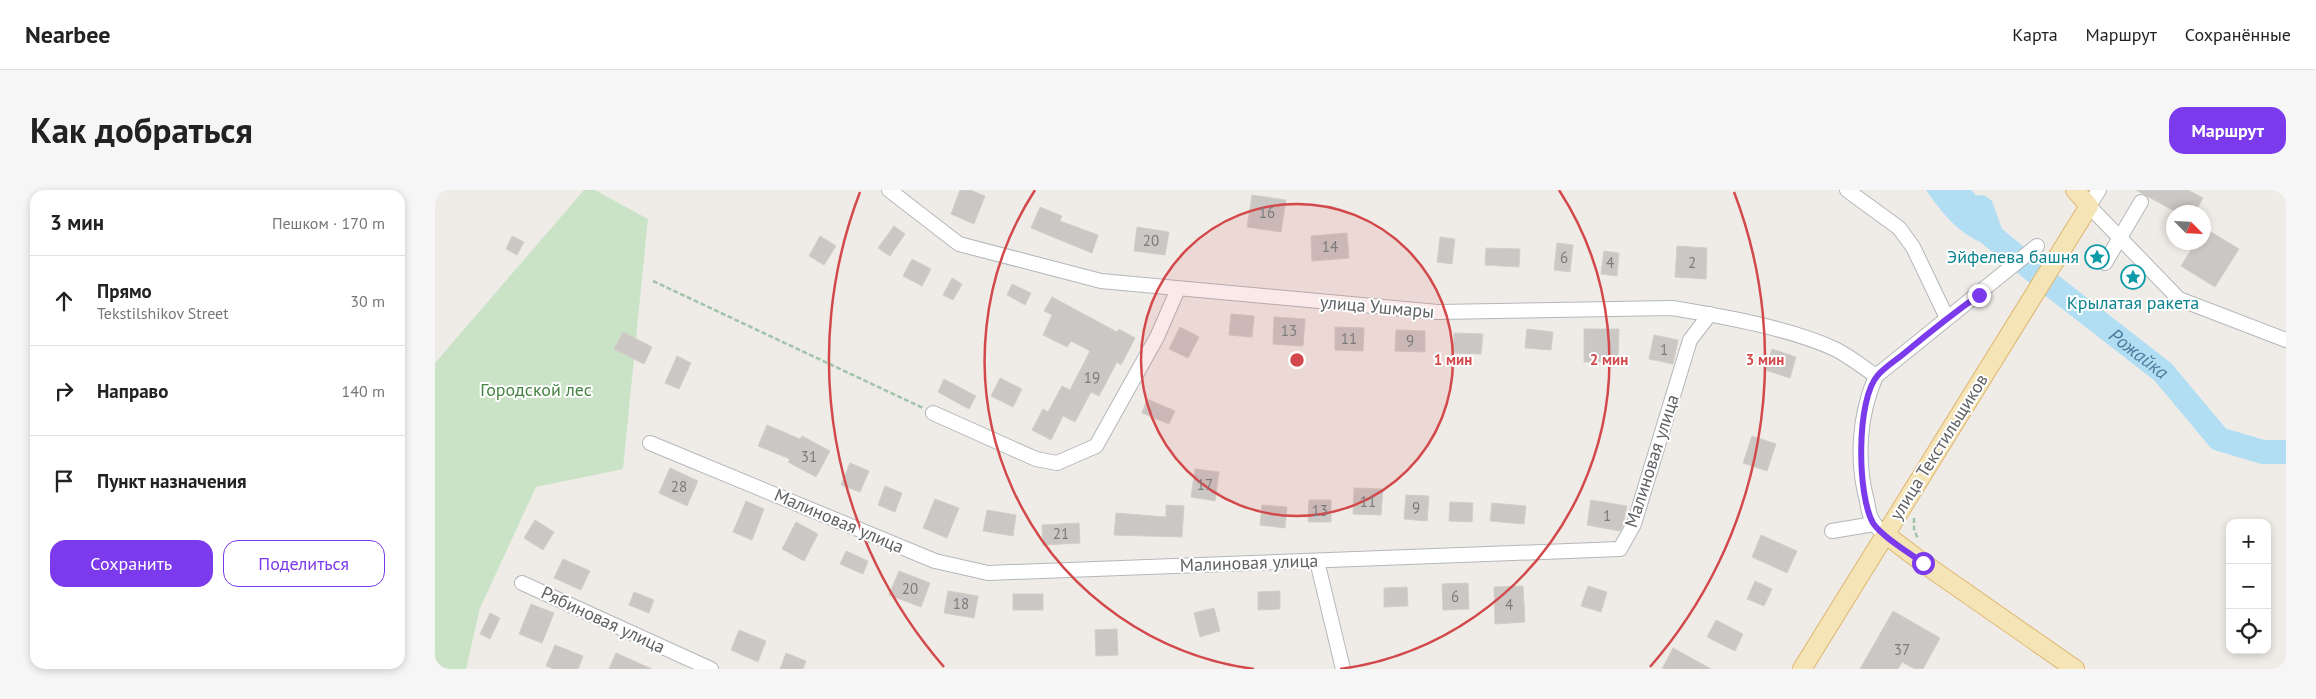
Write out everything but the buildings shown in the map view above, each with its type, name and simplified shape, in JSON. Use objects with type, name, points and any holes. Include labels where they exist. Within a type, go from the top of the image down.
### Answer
[{"type":"main road","points":[[2075,190],[2089,206]]},
{"type":"main road","name":"улица Текстильщиков","points":[[1802,669],[1879,529],[1993,361],[2089,206]]},
{"type":"main road","points":[[1879,529],[1931,569],[2075,669]]},
{"type":"street","name":"улица Ушмары","points":[[889,190],[959,244],[1101,281],[1438,312],[1672,308],[1710,314],[1781,331],[1835,350],[1877,376]]},
{"type":"street","points":[[1847,190],[1899,228],[1913,247],[1947,318]]},
{"type":"street","points":[[2099,190],[2089,206],[2179,299],[2286,340]]},
{"type":"street","points":[[2105,263],[2141,202]]},
{"type":"street","points":[[1831,532],[1879,529],[1865,493],[1861,437],[1868,398],[1877,376],[2037,246]]},
{"type":"street","points":[[933,412],[1036,459],[1057,463],[1096,446],[1157,337],[1178,289]]},
{"type":"street","name":"Малиновая улица","points":[[650,443],[935,561],[988,573],[1620,548],[1634,524],[1690,340],[1710,314]]},
{"type":"street","points":[[1317,561],[1343,669]]},
{"type":"street","name":"Рябиновая улица","points":[[522,583],[711,669]]},
{"type":"path","points":[[653,281],[933,412]]},
{"type":"path","points":[[1914,516],[1914,529],[1919,542]]},
{"type":"green space","name":"Городской лес","points":[[584,190],[595,190],[648,219],[623,469],[536,487],[480,608],[466,669],[435,669],[435,363]]},
{"type":"water","points":[[1926,190],[1966,190],[1970,196],[1984,195],[1992,201],[2002,229],[1993,246],[1982,243],[1963,232],[1939,208]]},
{"type":"waterway","name":"Рожайка","points":[[1957,190],[1987,232],[2051,285],[2163,372],[2219,439],[2263,452],[2286,452]]},
{"type":"place","name":"Эйфелева башня","points":[[2097,257]]},
{"type":"place","name":"Крылатая ракета","points":[[2133,277]]},
{"type":"route","points":[[1923,563],[1874,524],[1870,514],[1861,468],[1861,437],[1868,398],[1877,376],[1947,318],[1979,295]]}]
